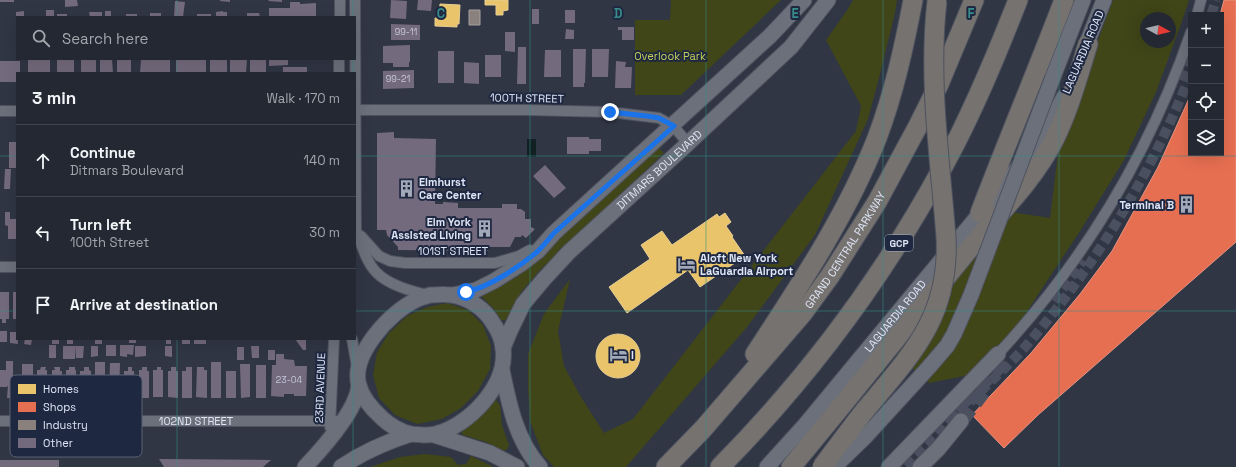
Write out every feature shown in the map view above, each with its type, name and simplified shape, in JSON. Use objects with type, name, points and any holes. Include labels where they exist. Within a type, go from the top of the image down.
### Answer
[{"type":"highway","points":[[703,429],[792,297],[835,224],[858,181],[877,138],[893,90],[913,0]]},
{"type":"highway","points":[[822,467],[919,343],[933,316],[943,284],[947,253],[933,66],[933,39],[937,0]]},
{"type":"highway","name":"GRAND CENTRAL PARKWAY","points":[[666,467],[703,429],[803,313],[854,240],[897,167],[939,84],[974,0]]},
{"type":"highway","name":"GCP","points":[[720,467],[767,419],[824,350],[894,250],[942,170],[992,64],[1018,0]]},
{"type":"highway","points":[[980,213],[1064,0]]},
{"type":"highway","points":[[791,467],[962,258],[1030,178],[1054,140],[1071,98],[1088,44]]},
{"type":"street","points":[[340,0],[340,16]]},
{"type":"street","points":[[355,0],[355,16]]},
{"type":"street","name":"DITMARS BOULEVARD","points":[[452,295],[476,290],[520,264],[538,251],[554,233],[674,126],[770,36],[804,0]]},
{"type":"street","name":"DITMARS BOULEVARD","points":[[503,348],[523,304],[569,252],[790,47],[828,0]]},
{"type":"street","name":"LAGUARDIA ROAD","points":[[834,467],[865,437],[929,367],[947,346],[954,334],[971,295],[1083,0]]},
{"type":"street","name":"LAGUARDIA ROAD","points":[[767,467],[790,444],[1030,153],[1050,124],[1058,109],[1088,44],[1104,0]]},
{"type":"street","points":[[1197,12],[1201,0]]},
{"type":"street","points":[[889,467],[998,354],[1030,318],[1082,249],[1116,198],[1131,170],[1161,109],[1188,40]]},
{"type":"street","points":[[339,60],[339,72]]},
{"type":"street","points":[[355,60],[355,72]]},
{"type":"street","name":"100TH STREET","points":[[356,110],[526,110],[610,112],[659,118],[674,126],[688,143]]},
{"type":"street","points":[[0,111],[16,111]]},
{"type":"street","points":[[356,230],[369,262],[376,273],[389,281],[415,292],[430,295],[452,295],[470,301],[481,309],[491,320],[498,332],[503,348],[502,370],[515,423],[523,443],[537,464]]},
{"type":"street","name":"101ST STREET","points":[[356,230],[379,256],[390,261],[405,263],[495,263],[519,256],[554,233]]},
{"type":"street","points":[[0,267],[16,267]]},
{"type":"street","points":[[304,467],[330,437],[337,421],[352,407],[357,397],[362,357],[377,332],[403,308],[416,300],[430,295]]},
{"type":"street","name":"23RD AVENUE","points":[[334,340],[337,421]]},
{"type":"street","points":[[352,340],[364,399],[373,411],[386,422],[411,434]]},
{"type":"street","points":[[434,435],[464,420],[477,409],[496,385],[502,370]]},
{"type":"street","name":"102ND STREET","points":[[142,421],[337,421]]},
{"type":"street","points":[[920,467],[961,421]]},
{"type":"street","points":[[341,467],[351,460],[390,440],[411,434],[434,435],[500,457],[517,467]]},
{"type":"green space","name":"Overlook Park","points":[[671,0],[781,0],[681,95],[635,95],[635,20],[670,20]]},
{"type":"green space","points":[[853,0],[897,0],[868,119],[815,235],[747,327],[626,467],[554,467],[543,455],[530,421],[528,354],[544,314],[570,279],[558,331],[564,366],[581,397],[604,433],[633,419],[856,131],[861,106],[826,40]]},
{"type":"green space","points":[[1113,0],[1189,0],[1176,38],[1176,12],[1140,12],[1140,48],[1172,48],[1156,92],[1124,160],[1080,231],[1016,328],[974,374],[929,383],[896,353],[1011,212],[1050,218],[1059,145]]},
{"type":"green space","points":[[658,147],[664,153],[540,270],[521,292],[507,318],[505,320],[501,320],[494,309],[482,297],[514,278],[536,260]]},
{"type":"green space","points":[[447,303],[468,310],[483,325],[491,346],[490,369],[478,391],[461,408],[442,419],[417,424],[395,415],[379,398],[373,375],[377,352],[389,333],[407,316],[427,307]]},
{"type":"green space","points":[[496,400],[500,405],[502,425],[509,445],[507,450],[502,450],[486,442],[463,435],[461,432],[478,419]]},
{"type":"green space","points":[[425,454],[451,457],[458,465],[466,464],[471,456],[494,467],[370,467],[400,457]]},
{"type":"shaded area","points":[[527,139],[536,139],[536,157],[527,157]]},
{"type":"building: Homes","points":[[485,0],[508,0],[508,10],[503,11],[503,15],[496,15],[496,5],[485,5]]},
{"type":"building: Homes","points":[[440,4],[460,5],[459,24],[457,24],[457,27],[435,26],[435,18],[439,18]]},
{"type":"building: Homes","name":"Aloft New York LaGuardia Airport","points":[[725,213],[731,222],[726,226],[745,256],[700,287],[688,270],[627,313],[609,287],[650,259],[641,245],[662,231],[672,245],[717,214],[719,217]]},
{"type":"building: Homes","name":"l","points":[[614,334],[622,334],[634,340],[640,352],[640,360],[634,372],[622,378],[614,378],[602,372],[596,360],[596,352],[602,340]]},
{"type":"building: Shops","name":"Terminal B","points":[[1224,0],[1236,0],[1236,242],[1038,415],[1004,448],[972,415],[1031,353],[1080,294],[1112,251],[1158,167],[1188,101],[1188,156],[1224,156],[1224,12],[1221,12]]},
{"type":"building: Industry","points":[[469,10],[480,10],[480,25],[469,25]]},
{"type":"building: Other","points":[[0,0],[14,0],[14,2],[0,2]]},
{"type":"building: Other","points":[[65,0],[77,0],[78,6],[65,7]]},
{"type":"building: Other","points":[[230,0],[230,2],[220,1]]},
{"type":"building: Other","points":[[282,0],[282,2],[268,1]]},
{"type":"building: Other","points":[[391,0],[407,1],[406,19],[390,18]]},
{"type":"building: Other","points":[[418,0],[432,0],[431,11],[417,10]]},
{"type":"building: Other","points":[[175,1],[185,2],[183,16],[174,16]]},
{"type":"building: Other","points":[[290,2],[300,2],[300,4],[316,3],[316,16],[269,16],[269,8],[290,8]]},
{"type":"building: Other","points":[[532,9],[539,9],[539,24],[532,24]]},
{"type":"building: Other","points":[[46,10],[54,10],[54,16],[46,16]]},
{"type":"building: Other","points":[[565,10],[575,10],[575,23],[565,23]]},
{"type":"building: Other","points":[[24,11],[24,16],[16,16],[16,12]]},
{"type":"building: Other","points":[[105,11],[111,11],[111,16],[105,16]]},
{"type":"building: Other","points":[[89,12],[102,12],[102,16],[90,16]]},
{"type":"building: Other","points":[[216,12],[227,12],[227,16],[216,16]]},
{"type":"building: Other","points":[[150,13],[161,13],[161,16],[150,16]]},
{"type":"building: Other","points":[[247,13],[259,13],[260,16],[247,16]]},
{"type":"building: Other","points":[[57,14],[67,14],[67,16],[57,16]]},
{"type":"building: Other","points":[[126,14],[137,14],[137,16],[126,16]]},
{"type":"building: Other","points":[[197,14],[211,14],[211,16],[197,16]]},
{"type":"building: Other","points":[[391,24],[420,25],[420,40],[391,40]]},
{"type":"building: Other","points":[[618,27],[634,27],[634,40],[622,40],[622,30],[618,30]]},
{"type":"building: Other","points":[[566,29],[574,30],[574,39],[565,39]]},
{"type":"building: Other","points":[[505,32],[515,32],[515,52],[505,51]]},
{"type":"building: Other","points":[[410,45],[409,67],[393,67],[393,63],[383,63],[383,46]]},
{"type":"building: Other","points":[[518,47],[526,47],[526,84],[517,84]]},
{"type":"building: Other","points":[[573,49],[586,49],[584,87],[573,87]]},
{"type":"building: Other","points":[[592,49],[609,49],[608,77],[592,77]]},
{"type":"building: Other","points":[[545,50],[561,50],[561,77],[544,77]]},
{"type":"building: Other","points":[[438,51],[454,51],[454,83],[438,83]]},
{"type":"building: Other","points":[[485,55],[501,55],[501,77],[485,77]]},
{"type":"building: Other","points":[[28,60],[50,60],[50,72],[28,72]]},
{"type":"building: Other","points":[[57,60],[74,60],[74,72],[57,72]]},
{"type":"building: Other","points":[[81,60],[96,60],[96,72],[81,72]]},
{"type":"building: Other","points":[[100,60],[112,60],[113,72],[100,72]]},
{"type":"building: Other","points":[[117,60],[131,60],[131,72],[117,72]]},
{"type":"building: Other","points":[[141,60],[170,60],[170,72],[140,72]]},
{"type":"building: Other","points":[[176,60],[206,60],[206,72],[176,72]]},
{"type":"building: Other","points":[[210,60],[227,60],[227,72],[210,72]]},
{"type":"building: Other","points":[[230,60],[247,60],[246,72],[230,72]]},
{"type":"building: Other","points":[[250,60],[266,60],[266,72],[250,72]]},
{"type":"building: Other","points":[[269,60],[288,60],[288,65],[269,66]]},
{"type":"building: Other","points":[[0,61],[20,61],[20,72],[16,72],[16,82],[0,82]]},
{"type":"building: Other","points":[[616,61],[626,62],[625,67],[632,67],[631,88],[615,88]]},
{"type":"building: Other","points":[[464,62],[479,63],[479,84],[464,83]]},
{"type":"building: Other","points":[[283,67],[307,67],[307,72],[283,72]]},
{"type":"building: Other","points":[[414,70],[414,88],[383,89],[383,71]]},
{"type":"building: Other","name":"Elmhurst Care Center","points":[[394,132],[394,138],[436,139],[435,204],[443,204],[443,202],[458,203],[458,208],[502,208],[502,204],[517,204],[517,209],[521,209],[525,212],[525,219],[531,219],[531,227],[535,229],[526,238],[522,235],[521,237],[515,237],[510,247],[489,247],[488,251],[398,250],[398,247],[387,235],[386,230],[377,230],[377,133]]},
{"type":"building: Other","points":[[567,137],[589,137],[589,139],[601,139],[601,151],[589,151],[589,154],[567,154]]},
{"type":"building: Other","points":[[9,142],[16,142],[16,168],[9,168]]},
{"type":"building: Other","points":[[545,165],[566,188],[554,198],[533,176]]},
{"type":"building: Other","points":[[5,169],[11,169],[10,189],[4,189]]},
{"type":"building: Other","points":[[5,212],[10,212],[10,219],[16,219],[16,239],[8,239],[8,226],[5,225]]},
{"type":"building: Other","points":[[0,292],[9,292],[9,319],[6,319],[6,323],[2,323],[2,319],[0,319]]},
{"type":"building: Other","points":[[13,292],[16,292],[16,319],[13,319]]},
{"type":"building: Other","points":[[0,331],[7,331],[7,342],[0,342]]},
{"type":"building: Other","points":[[10,332],[16,332],[16,340],[18,340],[18,344],[10,343]]},
{"type":"building: Other","points":[[25,340],[32,340],[31,345],[24,344]]},
{"type":"building: Other","points":[[52,340],[59,340],[59,344],[52,344]]},
{"type":"building: Other","points":[[67,340],[73,340],[73,344],[67,344]]},
{"type":"building: Other","points":[[95,340],[102,340],[102,344],[95,344]]},
{"type":"building: Other","points":[[129,340],[136,340],[136,343],[129,343]]},
{"type":"building: Other","points":[[166,340],[171,340],[171,344],[166,344]]},
{"type":"building: Other","points":[[182,340],[190,340],[190,344],[182,344]]},
{"type":"building: Other","points":[[194,340],[206,340],[206,344],[194,344]]},
{"type":"building: Other","points":[[296,340],[306,340],[306,350],[303,350]]},
{"type":"building: Other","points":[[49,345],[56,345],[56,358],[49,358]]},
{"type":"building: Other","points":[[106,345],[116,345],[116,356],[106,356]]},
{"type":"building: Other","points":[[120,345],[134,345],[133,355],[127,354],[127,357],[120,356]]},
{"type":"building: Other","points":[[63,346],[76,346],[75,359],[63,359]]},
{"type":"building: Other","points":[[76,346],[84,346],[83,358],[76,358]]},
{"type":"building: Other","points":[[91,346],[98,346],[98,356],[91,357]]},
{"type":"building: Other","points":[[135,346],[146,346],[146,356],[135,357]]},
{"type":"building: Other","points":[[165,346],[172,346],[172,357],[165,356]]},
{"type":"building: Other","points":[[251,346],[259,346],[259,358],[252,358]]},
{"type":"building: Other","points":[[237,347],[244,347],[244,360],[237,360]]},
{"type":"building: Other","points":[[268,350],[275,350],[275,360],[268,360]]},
{"type":"building: Other","points":[[276,354],[284,354],[284,359],[294,360],[295,366],[307,366],[306,396],[284,394],[284,397],[271,396],[272,365],[276,365]]},
{"type":"building: Other","points":[[6,361],[13,361],[13,375],[10,375],[10,398],[7,398],[8,385],[7,387],[0,387],[0,370],[6,370]]},
{"type":"building: Other","points":[[95,362],[105,362],[105,375],[95,375]]},
{"type":"building: Other","points":[[211,362],[221,362],[221,398],[211,398]]},
{"type":"building: Other","points":[[110,363],[120,363],[120,375],[110,375]]},
{"type":"building: Other","points":[[22,364],[33,364],[33,375],[22,375]]},
{"type":"building: Other","points":[[240,364],[250,364],[250,397],[241,398]]},
{"type":"building: Other","points":[[256,365],[266,365],[266,398],[256,398]]},
{"type":"building: Other","points":[[41,367],[46,367],[45,370],[47,370],[47,375],[37,375],[37,370],[40,370]]},
{"type":"building: Other","points":[[54,367],[60,367],[62,375],[52,375],[52,370],[55,370]]},
{"type":"building: Other","points":[[69,367],[75,367],[76,375],[66,375],[66,370],[69,370]]},
{"type":"building: Other","points":[[84,367],[89,367],[91,375],[80,375],[80,371],[84,371]]},
{"type":"building: Other","points":[[128,367],[132,367],[134,375],[124,375],[124,371],[128,371]]},
{"type":"building: Other","points":[[142,367],[147,367],[147,371],[149,371],[149,398],[142,398],[142,375],[139,375],[139,370],[142,370]]},
{"type":"building: Other","points":[[157,367],[161,367],[161,370],[163,370],[163,397],[153,397],[153,370],[157,370]]},
{"type":"building: Other","points":[[171,367],[176,367],[176,371],[178,371],[178,398],[168,397],[168,371],[171,371]]},
{"type":"building: Other","points":[[186,367],[192,367],[192,398],[182,398],[182,371],[186,371]]},
{"type":"building: Other","points":[[197,367],[204,367],[204,370],[207,370],[207,398],[196,397]]},
{"type":"building: Other","points":[[226,371],[236,371],[236,398],[226,398]]},
{"type":"building: Other","points":[[159,459],[271,460],[263,467],[164,467]]},
{"type":"building: Other","points":[[0,460],[59,460],[59,467],[0,467]]},
{"type":"tunnel","points":[[1212,12],[1216,0]]},
{"type":"tunnel","points":[[1181,80],[1188,62]]},
{"type":"tunnel","points":[[907,467],[1026,346],[1076,283],[1120,217],[1140,182],[1159,146],[1188,80]]},
{"type":"tunnel","points":[[1054,301],[1083,260]]},
{"type":"tunnel","points":[[944,420],[1010,356]]},
{"type":"tunnel","points":[[961,421],[983,392]]},
{"type":"place","name":"Elmhurst Care Center","points":[[406,188]]},
{"type":"place","name":"Terminal B","points":[[1187,205]]},
{"type":"place","name":"Elm York Assisted Living","points":[[484,228]]},
{"type":"place","name":"Aloft New York LaGuardia Airport","points":[[687,264]]},
{"type":"place","name":"l","points":[[618,355]]},
{"type":"route","points":[[466,292],[476,290],[486,285],[538,251],[554,233],[674,126],[659,118],[610,112]]}]
